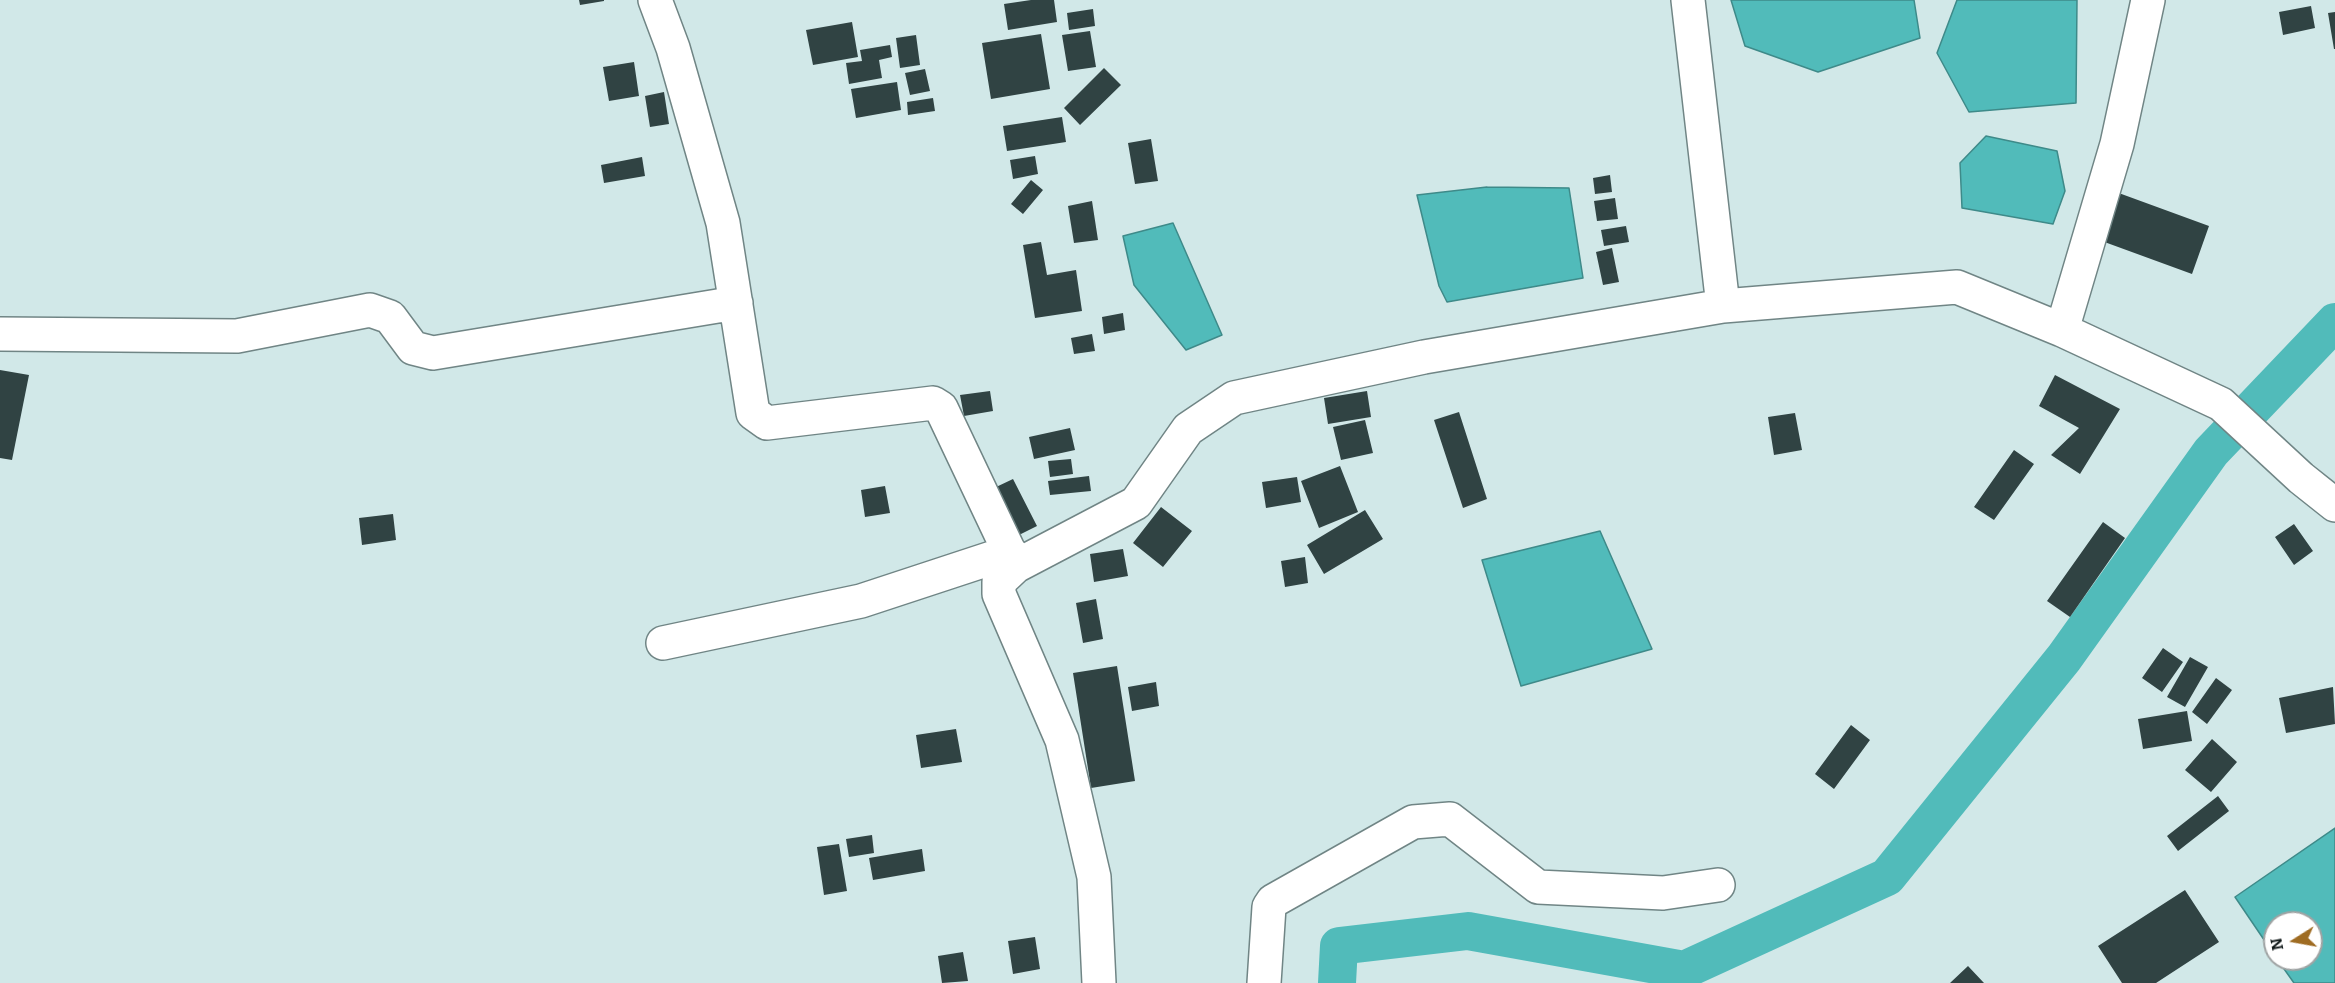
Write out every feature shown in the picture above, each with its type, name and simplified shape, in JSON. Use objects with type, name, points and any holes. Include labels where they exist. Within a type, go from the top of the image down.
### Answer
[{"type":"street","points":[[655,0],[673,48],[723,223],[753,413],[768,423],[933,403],[941,408],[1013,559]]},
{"type":"street","points":[[1688,0],[1723,306]]},
{"type":"street","points":[[2062,330],[2117,144],[2148,0]]},
{"type":"street","points":[[663,643],[861,601],[1013,559],[1137,503],[1188,429],[1234,398],[1424,357],[1723,306],[1957,287],[2062,330],[2221,404],[2301,478],[2335,505]]},
{"type":"street","points":[[0,334],[237,336],[370,310],[390,317],[413,348],[433,353],[736,303]]},
{"type":"street","points":[[1013,559],[999,582],[999,594],[1062,740],[1094,878],[1099,983]]},
{"type":"street","points":[[1264,983],[1269,907],[1273,901],[1413,822],[1450,819],[1538,887],[1663,893],[1718,885]]},
{"type":"water","points":[[1731,0],[1914,0],[1920,38],[1818,72],[1745,46]]},
{"type":"water","points":[[1957,0],[2077,0],[2076,103],[1969,112],[1937,53]]},
{"type":"water","points":[[1986,136],[2057,151],[2065,191],[2053,224],[1962,208],[1960,163]]},
{"type":"water","points":[[1487,187],[1569,188],[1583,278],[1447,302],[1439,286],[1417,195]]},
{"type":"water","points":[[1173,223],[1222,335],[1186,350],[1134,285],[1123,236]]},
{"type":"water","points":[[1600,531],[1652,649],[1521,686],[1482,560]]},
{"type":"water","points":[[2335,828],[2335,983],[2294,983],[2286,971],[2323,971],[2323,911],[2263,911],[2263,938],[2235,897]]},
{"type":"building","points":[[579,0],[604,0],[604,1],[580,5]]},
{"type":"building","points":[[1031,0],[1054,0],[1057,22],[1008,30],[1004,4]]},
{"type":"building","points":[[2311,6],[2315,28],[2283,35],[2279,12]]},
{"type":"building","points":[[1093,9],[1095,26],[1069,30],[1067,13]]},
{"type":"building","points":[[2335,12],[2335,49],[2334,49],[2328,13]]},
{"type":"building","points":[[852,22],[858,57],[813,65],[806,30]]},
{"type":"building","points":[[1090,31],[1096,67],[1068,71],[1062,35]]},
{"type":"building","points":[[1041,34],[1050,89],[991,99],[982,43]]},
{"type":"building","points":[[916,35],[920,65],[900,68],[896,38]]},
{"type":"building","points":[[890,45],[892,57],[879,60],[882,78],[849,84],[846,63],[862,61],[860,50]]},
{"type":"building","points":[[634,62],[639,96],[609,101],[603,67]]},
{"type":"building","points":[[1104,68],[1121,85],[1080,125],[1064,108]]},
{"type":"building","points":[[925,69],[930,91],[910,95],[905,73]]},
{"type":"building","points":[[897,82],[901,110],[856,118],[851,89]]},
{"type":"building","points":[[664,92],[669,124],[650,127],[645,96]]},
{"type":"building","points":[[933,98],[935,111],[908,115],[907,102]]},
{"type":"building","points":[[1062,117],[1066,142],[1007,151],[1003,126]]},
{"type":"building","points":[[1151,139],[1158,181],[1135,184],[1128,143]]},
{"type":"building","points":[[1035,156],[1038,174],[1013,179],[1010,160]]},
{"type":"building","points":[[642,157],[645,176],[604,183],[601,165]]},
{"type":"building","points":[[1610,175],[1612,192],[1595,194],[1593,178]]},
{"type":"building","points":[[1031,180],[1043,190],[1023,214],[1011,204]]},
{"type":"building","points":[[2116,192],[2209,226],[2192,274],[2099,240]]},
{"type":"building","points":[[1615,198],[1618,219],[1597,221],[1594,201]]},
{"type":"building","points":[[1092,201],[1098,240],[1074,243],[1068,206]]},
{"type":"building","points":[[1626,226],[1629,242],[1604,246],[1601,230]]},
{"type":"building","points":[[1041,242],[1047,275],[1076,270],[1082,311],[1035,318],[1023,245]]},
{"type":"building","points":[[1612,248],[1619,282],[1603,285],[1596,252]]},
{"type":"building","points":[[1123,313],[1125,330],[1104,334],[1102,317]]},
{"type":"building","points":[[1092,334],[1095,351],[1074,354],[1071,338]]},
{"type":"building","points":[[0,370],[29,375],[12,460],[0,458]]},
{"type":"building","points":[[2055,375],[2120,409],[2080,474],[2051,455],[2079,428],[2039,406]]},
{"type":"building","points":[[990,391],[993,411],[964,416],[960,395]]},
{"type":"building","points":[[1367,391],[1371,417],[1328,424],[1324,398]]},
{"type":"building","points":[[1459,412],[1487,499],[1463,508],[1434,420]]},
{"type":"building","points":[[1795,413],[1802,450],[1774,455],[1768,417]]},
{"type":"building","points":[[1365,420],[1373,453],[1341,460],[1333,427]]},
{"type":"building","points":[[1070,428],[1075,450],[1034,459],[1029,437]]},
{"type":"building","points":[[2014,450],[2034,464],[1994,520],[1974,507]]},
{"type":"building","points":[[1071,459],[1073,474],[1050,477],[1048,461]]},
{"type":"building","points":[[1340,466],[1358,512],[1319,528],[1301,481]]},
{"type":"building","points":[[1089,476],[1091,491],[1050,495],[1048,481]]},
{"type":"building","points":[[1297,477],[1301,502],[1266,508],[1262,482]]},
{"type":"building","points":[[1013,479],[1037,526],[1019,535],[994,488]]},
{"type":"building","points":[[885,486],[890,513],[865,517],[861,490]]},
{"type":"building","points":[[1161,507],[1192,531],[1163,567],[1133,543]]},
{"type":"building","points":[[1365,510],[1383,539],[1324,574],[1307,545]]},
{"type":"building","points":[[393,514],[396,540],[362,545],[359,518]]},
{"type":"building","points":[[2103,522],[2125,538],[2070,617],[2047,601]]},
{"type":"building","points":[[2294,524],[2313,551],[2294,565],[2275,537]]},
{"type":"building","points":[[1123,549],[1128,576],[1094,582],[1090,554]]},
{"type":"building","points":[[1305,557],[1308,583],[1285,587],[1281,561]]},
{"type":"building","points":[[1096,599],[1103,639],[1083,643],[1076,603]]},
{"type":"building","points":[[2163,648],[2183,662],[2162,692],[2142,678]]},
{"type":"building","points":[[2190,657],[2208,667],[2185,707],[2167,697]]},
{"type":"building","points":[[1117,666],[1135,781],[1091,788],[1073,673]]},
{"type":"building","points":[[2216,678],[2232,690],[2207,724],[2192,712]]},
{"type":"building","points":[[1156,682],[1159,706],[1132,711],[1128,687]]},
{"type":"building","points":[[2333,687],[2335,724],[2286,733],[2279,698]]},
{"type":"building","points":[[2187,711],[2192,741],[2143,749],[2138,719]]},
{"type":"building","points":[[1851,725],[1870,740],[1834,789],[1815,774]]},
{"type":"building","points":[[956,729],[962,762],[921,768],[916,735]]},
{"type":"building","points":[[2212,739],[2237,762],[2211,792],[2185,770]]},
{"type":"building","points":[[2218,796],[2229,811],[2178,851],[2167,836]]},
{"type":"building","points":[[872,835],[874,853],[849,857],[846,839]]},
{"type":"building","points":[[839,844],[847,891],[824,895],[817,847]]},
{"type":"building","points":[[922,849],[925,871],[873,880],[869,858]]},
{"type":"building","points":[[2185,890],[2219,942],[2156,983],[2122,983],[2098,946]]},
{"type":"building","points":[[1035,937],[1040,969],[1013,974],[1008,941]]},
{"type":"building","points":[[963,952],[968,981],[942,983],[938,956]]},
{"type":"building","points":[[1968,966],[1984,983],[1950,983]]},
{"type":"waterway","points":[[1337,983],[1339,946],[1468,931],[1684,970],[1887,877],[2064,658],[2211,452],[2335,322]]}]
